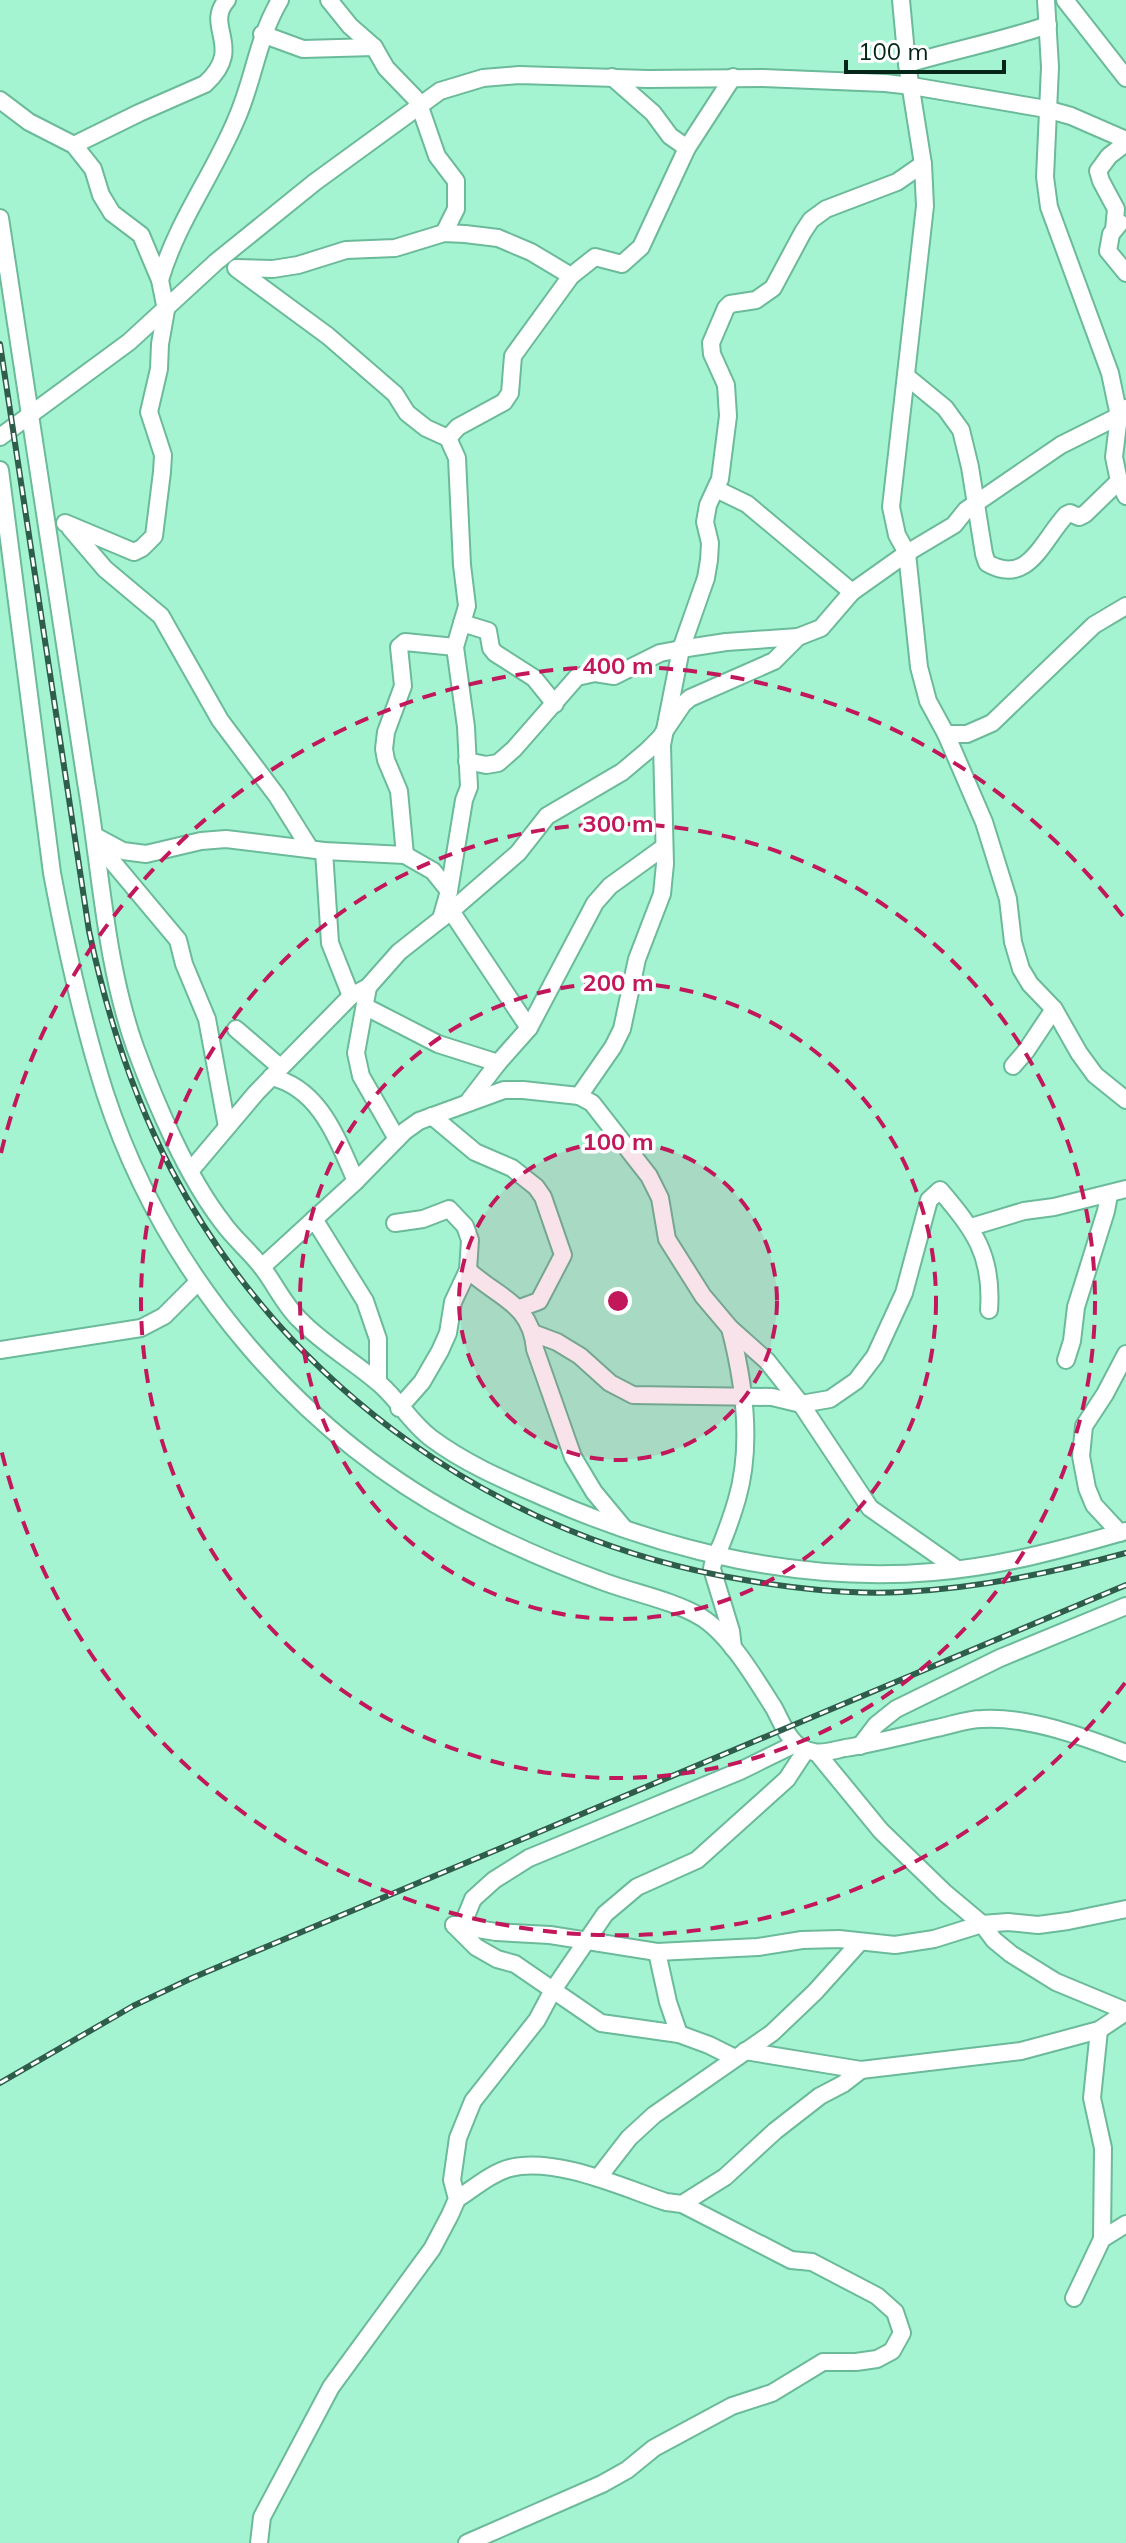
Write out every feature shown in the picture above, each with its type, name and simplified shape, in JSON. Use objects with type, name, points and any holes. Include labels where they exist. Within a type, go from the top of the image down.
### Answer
[{"type":"street","points":[[74,145],[205,84],[213,77],[224,57],[224,40],[218,23],[220,11],[227,0]]},
{"type":"street","points":[[160,280],[169,249],[219,159],[238,117],[262,34],[280,0]]},
{"type":"street","points":[[329,0],[350,26],[374,47],[386,68],[420,107],[437,156],[456,181],[456,209],[444,233]]},
{"type":"street","points":[[901,0],[907,64],[923,164],[923,234],[891,507],[897,535],[907,553],[919,667],[928,701],[946,734],[984,822],[1008,899],[1013,942],[1021,969],[1030,984],[1054,1009],[1095,1075],[1126,1100]]},
{"type":"street","points":[[1046,0],[1050,67],[1045,177],[1049,207],[1098,336],[1122,412],[1114,457],[1126,496]]},
{"type":"street","points":[[1065,0],[1126,78]]},
{"type":"street","points":[[907,64],[996,42],[1048,25]]},
{"type":"street","points":[[262,34],[303,49],[374,47]]},
{"type":"street","points":[[0,437],[129,342],[216,262],[315,182],[440,91],[497,76],[733,77],[912,86],[1046,109],[1071,116],[1126,142],[1109,156],[1098,171],[1116,209],[1114,230]]},
{"type":"street","points":[[612,77],[653,113],[670,136],[687,148]]},
{"type":"street","points":[[448,438],[458,427],[504,402],[510,393],[513,356],[571,276],[595,257],[622,264],[634,256],[687,148],[733,77]]},
{"type":"street","points":[[0,100],[29,122],[74,145],[93,169],[101,195],[112,213],[141,235],[160,280],[166,310],[159,369],[149,412],[163,455],[154,536],[134,552],[45,512]]},
{"type":"street","points":[[579,1096],[622,1029],[637,959],[662,894],[662,745],[681,649],[706,578],[710,543],[705,522],[708,505],[720,479],[728,416],[726,385],[712,354],[711,343],[726,308],[736,302],[756,300],[773,288],[811,220],[826,209],[897,182],[923,164]]},
{"type":"street","points":[[1126,216],[1108,243],[1108,251],[1126,273]]},
{"type":"street","points":[[0,218],[96,839],[108,942],[119,994],[135,1047],[191,1170],[225,1226],[262,1267],[294,1315],[378,1382],[399,1408],[430,1437],[487,1472],[587,1516],[660,1542],[799,1571],[879,1575],[957,1569],[1123,1532]]},
{"type":"street","points":[[237,269],[298,265],[346,250],[407,247],[444,233],[498,238],[531,252],[571,276]]},
{"type":"street","points":[[216,262],[237,269],[328,336],[395,394],[407,413],[426,428],[448,438],[457,458],[467,606],[455,647],[465,707],[469,787],[464,800],[446,915],[529,1028]]},
{"type":"street","points":[[906,376],[945,408],[961,430],[987,563],[1000,571],[1014,571],[1028,564],[1066,515],[1070,513],[1079,517],[1085,514],[1119,481]]},
{"type":"street","points":[[467,761],[486,765],[498,763],[577,677],[595,673],[614,676],[625,673],[660,653],[726,642],[798,637],[821,628],[852,592],[907,553],[954,525],[966,510],[1061,445],[1122,412]]},
{"type":"street","points":[[0,470],[52,873],[83,1017],[106,1095],[128,1152],[150,1200],[198,1282],[295,1396],[324,1424],[412,1492],[478,1528],[560,1564],[687,1609],[707,1621],[733,1649],[806,1749],[881,1831],[982,1924],[994,1940],[1056,1982],[1124,2011]]},
{"type":"street","points":[[716,489],[747,504],[852,592]]},
{"type":"street","points":[[65,523],[105,569],[161,616],[220,720],[317,849],[330,943],[351,996]]},
{"type":"street","points":[[946,734],[967,734],[992,723],[1094,625],[1126,606]]},
{"type":"street","points":[[462,623],[488,631],[495,653],[534,678],[555,704]]},
{"type":"street","points":[[191,1170],[276,1072],[351,996],[368,987],[399,952],[518,853],[547,816],[622,772],[647,751],[690,698],[774,661],[798,637]]},
{"type":"street","points":[[405,855],[399,791],[384,749],[386,732],[403,686],[399,647],[405,642],[455,647]]},
{"type":"street","points":[[96,839],[123,851],[146,854],[201,841],[226,839],[405,855],[433,871],[449,891]]},
{"type":"street","points":[[96,839],[178,940],[184,964],[207,1019],[227,1127]]},
{"type":"street","points":[[468,1102],[529,1028],[595,903],[610,886],[664,847]]},
{"type":"street","points":[[368,987],[356,1053],[361,1076],[397,1139]]},
{"type":"street","points":[[366,1007],[438,1044],[498,1063]]},
{"type":"street","points":[[1013,1066],[1054,1009]]},
{"type":"street","points":[[236,1029],[276,1072],[296,1086],[323,1114],[356,1181]]},
{"type":"street","points":[[262,1267],[356,1181],[405,1131],[432,1116],[504,1090],[579,1096],[592,1103],[649,1176],[660,1198],[667,1239],[703,1296],[730,1328],[767,1361],[801,1404],[870,1508],[957,1569]]},
{"type":"street","points":[[432,1116],[475,1152],[503,1163],[525,1177],[543,1197],[563,1255],[539,1301],[520,1308]]},
{"type":"street","points":[[971,1227],[1024,1211],[1126,1189]]},
{"type":"street","points":[[533,1333],[557,1342],[580,1356],[610,1383],[633,1395],[743,1399],[772,1397],[801,1404],[830,1399],[856,1381],[875,1356],[904,1293],[929,1200],[940,1190],[971,1227],[991,1282],[989,1310]]},
{"type":"street","points":[[1066,1360],[1076,1307],[1109,1195]]},
{"type":"street","points":[[395,1223],[423,1219],[449,1209],[465,1226],[470,1240],[468,1270],[453,1302],[448,1333],[422,1382],[399,1408]]},
{"type":"street","points":[[314,1219],[365,1301],[378,1339],[378,1382]]},
{"type":"street","points":[[468,1270],[485,1286],[520,1308],[533,1333],[535,1349],[573,1457],[594,1492],[625,1529]]},
{"type":"street","points":[[0,1350],[141,1328],[164,1316],[198,1282]]},
{"type":"street","points":[[730,1328],[739,1363],[746,1440],[738,1496],[713,1560],[713,1575],[731,1631],[733,1649]]},
{"type":"street","points":[[1123,1532],[1094,1505],[1087,1488],[1081,1456],[1084,1426],[1126,1354]]},
{"type":"street","points":[[860,1746],[876,1725],[896,1709],[1000,1658],[1126,1606]]},
{"type":"street","points":[[462,1926],[473,1899],[494,1880],[529,1858],[740,1771],[806,1749],[860,1746],[986,1718],[1076,1734],[1126,1753]]},
{"type":"street","points":[[457,2199],[452,2180],[458,2138],[473,2101],[537,2020],[553,1990],[605,1914],[637,1887],[697,1860],[787,1779],[806,1749]]},
{"type":"street","points":[[1126,1909],[1038,1925],[1008,1922],[982,1924],[934,1939],[895,1945],[839,1939],[802,1940],[758,1947],[657,1952],[588,1940],[454,1925],[476,1947],[497,1959],[515,1964],[601,2023],[679,2034],[740,2055],[861,2070],[1021,2051],[1099,2030],[1124,2011],[1126,1990]]},
{"type":"street","points":[[598,2178],[629,2138],[654,2115],[791,2017],[860,1942]]},
{"type":"street","points":[[657,1952],[679,2034]]},
{"type":"street","points":[[1074,2298],[1102,2239],[1103,2148],[1092,2098],[1099,2030]]},
{"type":"street","points":[[682,2204],[725,2177],[775,2131],[820,2096],[861,2070]]},
{"type":"street","points":[[259,2543],[262,2517],[331,2387],[432,2249],[457,2199],[510,2168],[568,2170],[666,2202],[682,2204],[791,2260],[812,2262],[877,2296],[895,2312],[902,2333],[892,2351],[866,2360],[823,2362],[772,2393],[732,2406],[654,2448],[627,2470],[602,2484],[467,2543]]},
{"type":"street","points":[[1102,2239],[1126,2224]]},
{"type":"railway","points":[[0,344],[89,931],[104,993],[133,1084],[172,1171],[219,1250],[276,1321],[340,1386],[410,1443],[487,1491],[569,1530],[656,1560],[784,1586],[883,1593],[987,1583],[1126,1553]]},
{"type":"railway","points":[[0,2083],[133,2006],[192,1978],[1126,1585]]}]
